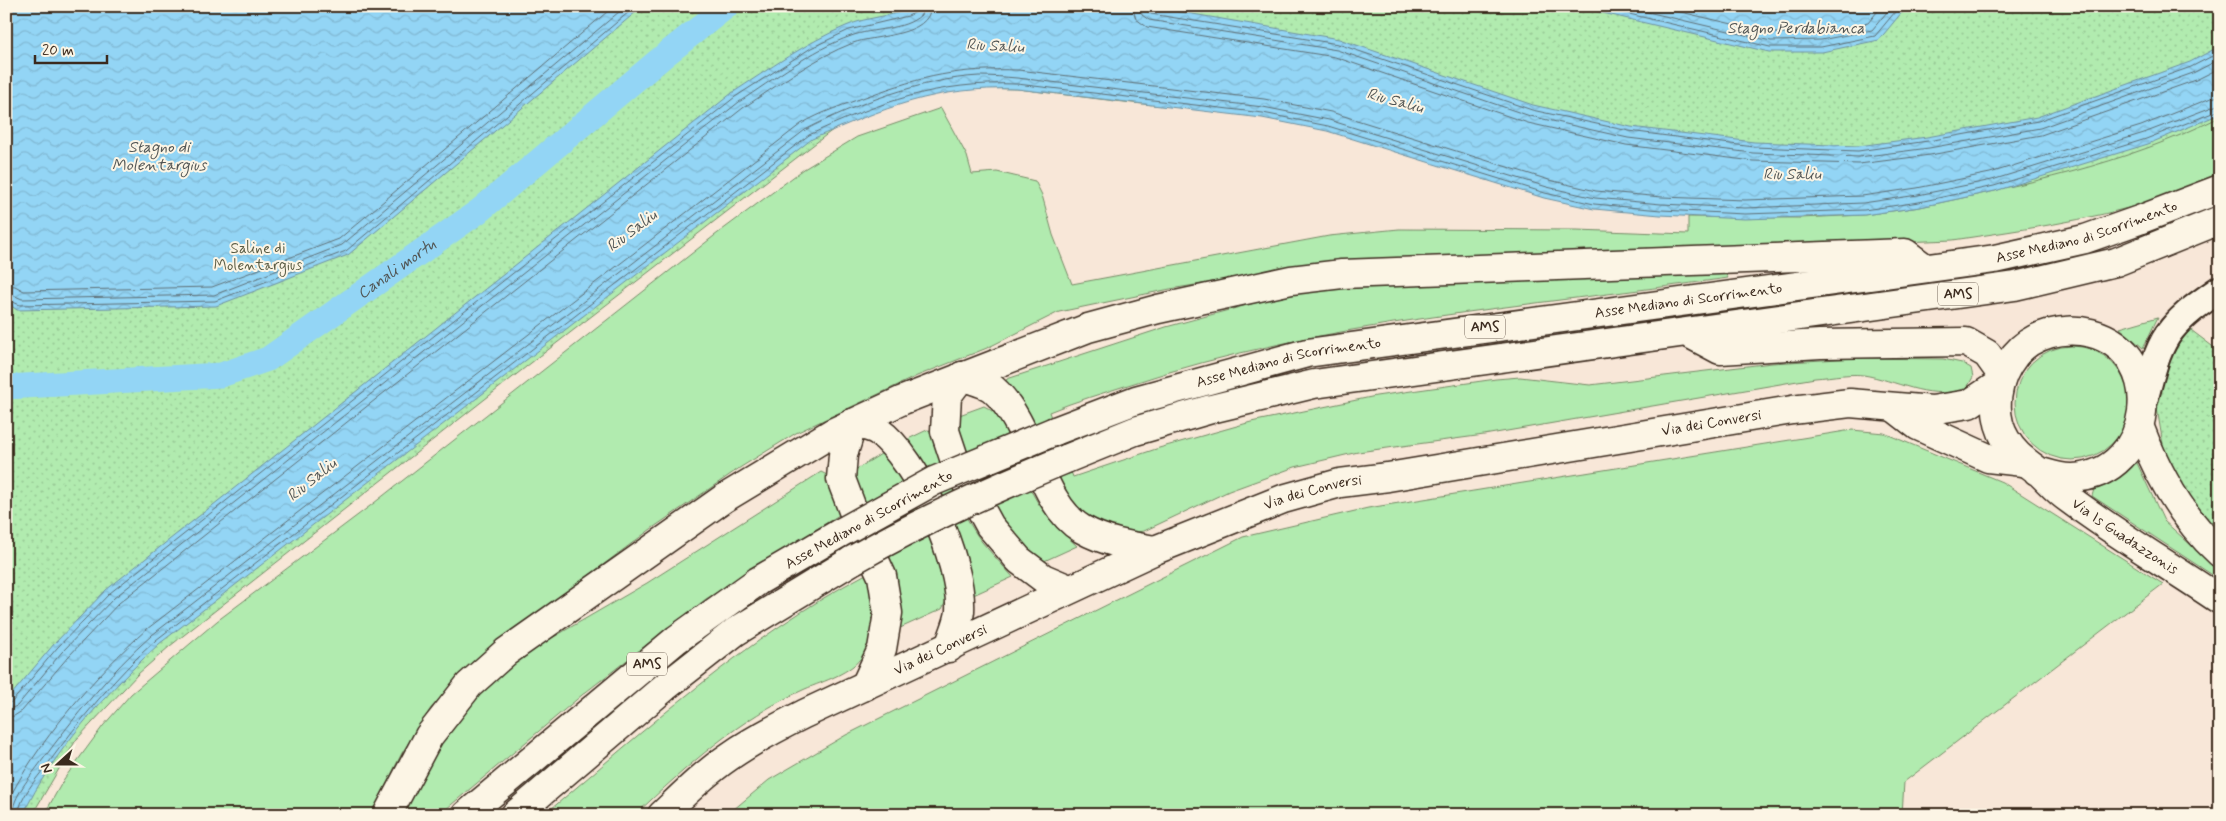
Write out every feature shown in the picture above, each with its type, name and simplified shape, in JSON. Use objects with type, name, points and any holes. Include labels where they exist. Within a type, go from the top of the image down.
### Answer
[{"type":"main road","name":"Asse Mediano di Scorrimento","points":[[466,815],[677,639],[758,582],[840,532],[934,481],[1055,430],[1136,400],[1307,353],[1996,259],[2049,248],[2139,220],[2220,189]]},
{"type":"main road","name":"Asse Mediano di Scorrimento","points":[[514,815],[665,687],[735,632],[902,532],[968,499],[1135,431],[1211,409],[1314,384],[2015,286],[2116,262],[2220,220]]},
{"type":"main road","points":[[386,815],[428,736],[469,685],[506,652],[723,499],[832,433],[853,423],[962,376],[1088,328],[1158,309],[1291,280],[1342,274],[1905,253],[1924,268]]},
{"type":"main road","points":[[1988,458],[2030,466],[2064,478],[2092,475],[2122,458],[2130,448],[2140,428],[2144,401],[2138,375],[2131,362],[2119,348],[2091,333],[2062,330],[2041,336],[2018,351],[2001,379],[1996,398],[1998,421],[2004,438],[2030,466]]},
{"type":"main road","points":[[1688,333],[1720,350],[1820,344],[1966,342],[1987,354],[2001,379]]},
{"type":"main road","points":[[962,376],[993,388],[1017,418],[1059,508],[1081,528],[1115,544],[1155,550]]},
{"type":"main road","points":[[962,376],[946,396],[946,432],[956,464],[990,526],[1019,560],[1044,578],[1069,589]]},
{"type":"main road","name":"Via dei Conversi","points":[[662,815],[703,777],[759,737],[864,686],[949,648],[1069,589],[1155,550],[1283,499],[1340,482],[1388,477],[1792,410],[1850,403],[1896,409],[1932,410],[1969,404],[2001,379]]},
{"type":"main road","points":[[1896,409],[1918,426],[1988,458],[2068,499]]},
{"type":"main road","points":[[853,423],[877,430],[909,462],[946,537],[954,568],[960,611],[949,648]]},
{"type":"main road","points":[[853,423],[843,454],[842,480],[858,524],[882,576],[888,613],[882,649],[864,686]]},
{"type":"main road","points":[[2140,428],[2164,484],[2208,543],[2220,553]]},
{"type":"main road","name":"Via Is Guadazzonis","points":[[2030,466],[2068,499],[2220,600]]},
{"type":"main road","points":[[2180,507],[2220,540]]},
{"type":"street","points":[[2144,401],[2162,344],[2172,329],[2196,306],[2220,289]]},
{"type":"green space","name":"Saline di Molentargius","points":[[6,6],[2220,6],[2220,117],[2184,134],[2147,148],[2072,172],[1995,190],[1917,204],[1309,119],[1132,103],[1017,89],[980,88],[915,95],[856,116],[830,132],[170,646],[138,674],[76,740],[32,815],[6,815]]},
{"type":"green space","points":[[941,108],[967,156],[972,174],[997,172],[1035,181],[1042,195],[1053,235],[1072,284],[1329,236],[1399,229],[1577,230],[1688,234],[1688,217],[1800,218],[1864,215],[1920,207],[1995,191],[2220,114],[2220,174],[2178,192],[2128,208],[2053,224],[1953,240],[1320,265],[1170,289],[1059,312],[987,348],[917,376],[796,433],[741,467],[651,529],[505,638],[462,675],[431,708],[402,753],[379,799],[374,815],[44,815],[64,779],[103,726],[131,694],[217,621],[374,503],[714,236],[804,169],[857,137]]},
{"type":"green space","points":[[1725,273],[1728,278],[1427,318],[1352,330],[1278,345],[1204,362],[1090,397],[1049,412],[1073,477],[1159,448],[1251,422],[1376,396],[1496,379],[1520,377],[1590,385],[1772,363],[1856,358],[1943,359],[1962,363],[1971,368],[1973,377],[1967,388],[1942,393],[1918,390],[1863,375],[1815,378],[1484,435],[1358,452],[1295,467],[1229,491],[1144,531],[1123,534],[1082,521],[1004,384],[1007,379],[1166,327],[1273,298],[1332,288],[1487,279]]},
{"type":"green space","points":[[2158,317],[2143,348],[2120,328]]},
{"type":"green space","points":[[2187,327],[2220,352],[2220,529],[2213,526],[2177,490],[2164,451],[2157,408],[2166,361]]},
{"type":"green space","points":[[2072,346],[2094,351],[2112,363],[2124,381],[2129,403],[2124,425],[2112,443],[2094,455],[2072,460],[2050,455],[2032,443],[2020,425],[2015,403],[2020,381],[2032,363],[2050,351]]},
{"type":"green space","points":[[984,406],[993,412],[1007,433],[1038,503],[1054,523],[1077,546],[1042,562],[1004,530],[958,449],[954,417]]},
{"type":"green space","points":[[927,430],[934,431],[953,489],[966,517],[982,542],[1013,577],[969,597],[904,441]]},
{"type":"green space","points":[[1852,430],[1884,433],[2002,482],[2163,584],[1904,782],[1902,815],[727,815],[769,780],[846,735],[1243,537],[1368,508]]},
{"type":"green space","points":[[881,454],[886,454],[908,487],[940,560],[946,601],[942,609],[898,629],[847,475]]},
{"type":"green space","points":[[2137,463],[2164,521],[2220,571],[2220,580],[2092,496],[2094,489]]},
{"type":"green space","points":[[821,472],[827,475],[839,515],[706,599],[582,695],[439,815],[400,815],[438,746],[485,684],[514,660],[647,583]]},
{"type":"green space","points":[[866,574],[873,604],[873,625],[868,646],[852,667],[837,676],[781,701],[735,729],[674,779],[635,815],[544,815],[659,718],[739,655],[822,599]]},
{"type":"water","name":"Stagno di Molentargius","points":[[6,6],[643,6],[348,255],[216,306],[17,310],[6,302]]},
{"type":"water","name":"Riu Saliu","points":[[917,6],[1129,6],[1181,12],[1339,39],[1533,105],[1631,127],[1754,142],[1858,146],[1927,137],[2037,117],[2190,62],[2220,46],[2220,114],[2148,144],[1995,191],[1920,207],[1864,215],[1745,219],[1660,215],[1594,209],[1544,198],[1327,131],[1262,118],[1017,89],[961,91],[911,101],[812,139],[159,644],[101,702],[65,746],[35,791],[23,815],[6,815],[6,701],[54,644],[106,590],[732,93],[816,40],[854,23],[908,10]]},
{"type":"water","name":"Stagno Perdabianca","points":[[1573,6],[1907,6],[1879,40],[1822,52],[1769,52]]},
{"type":"waterway","name":"Canali mortu","points":[[6,387],[221,375],[268,359],[479,211],[665,55],[727,6]]}]
